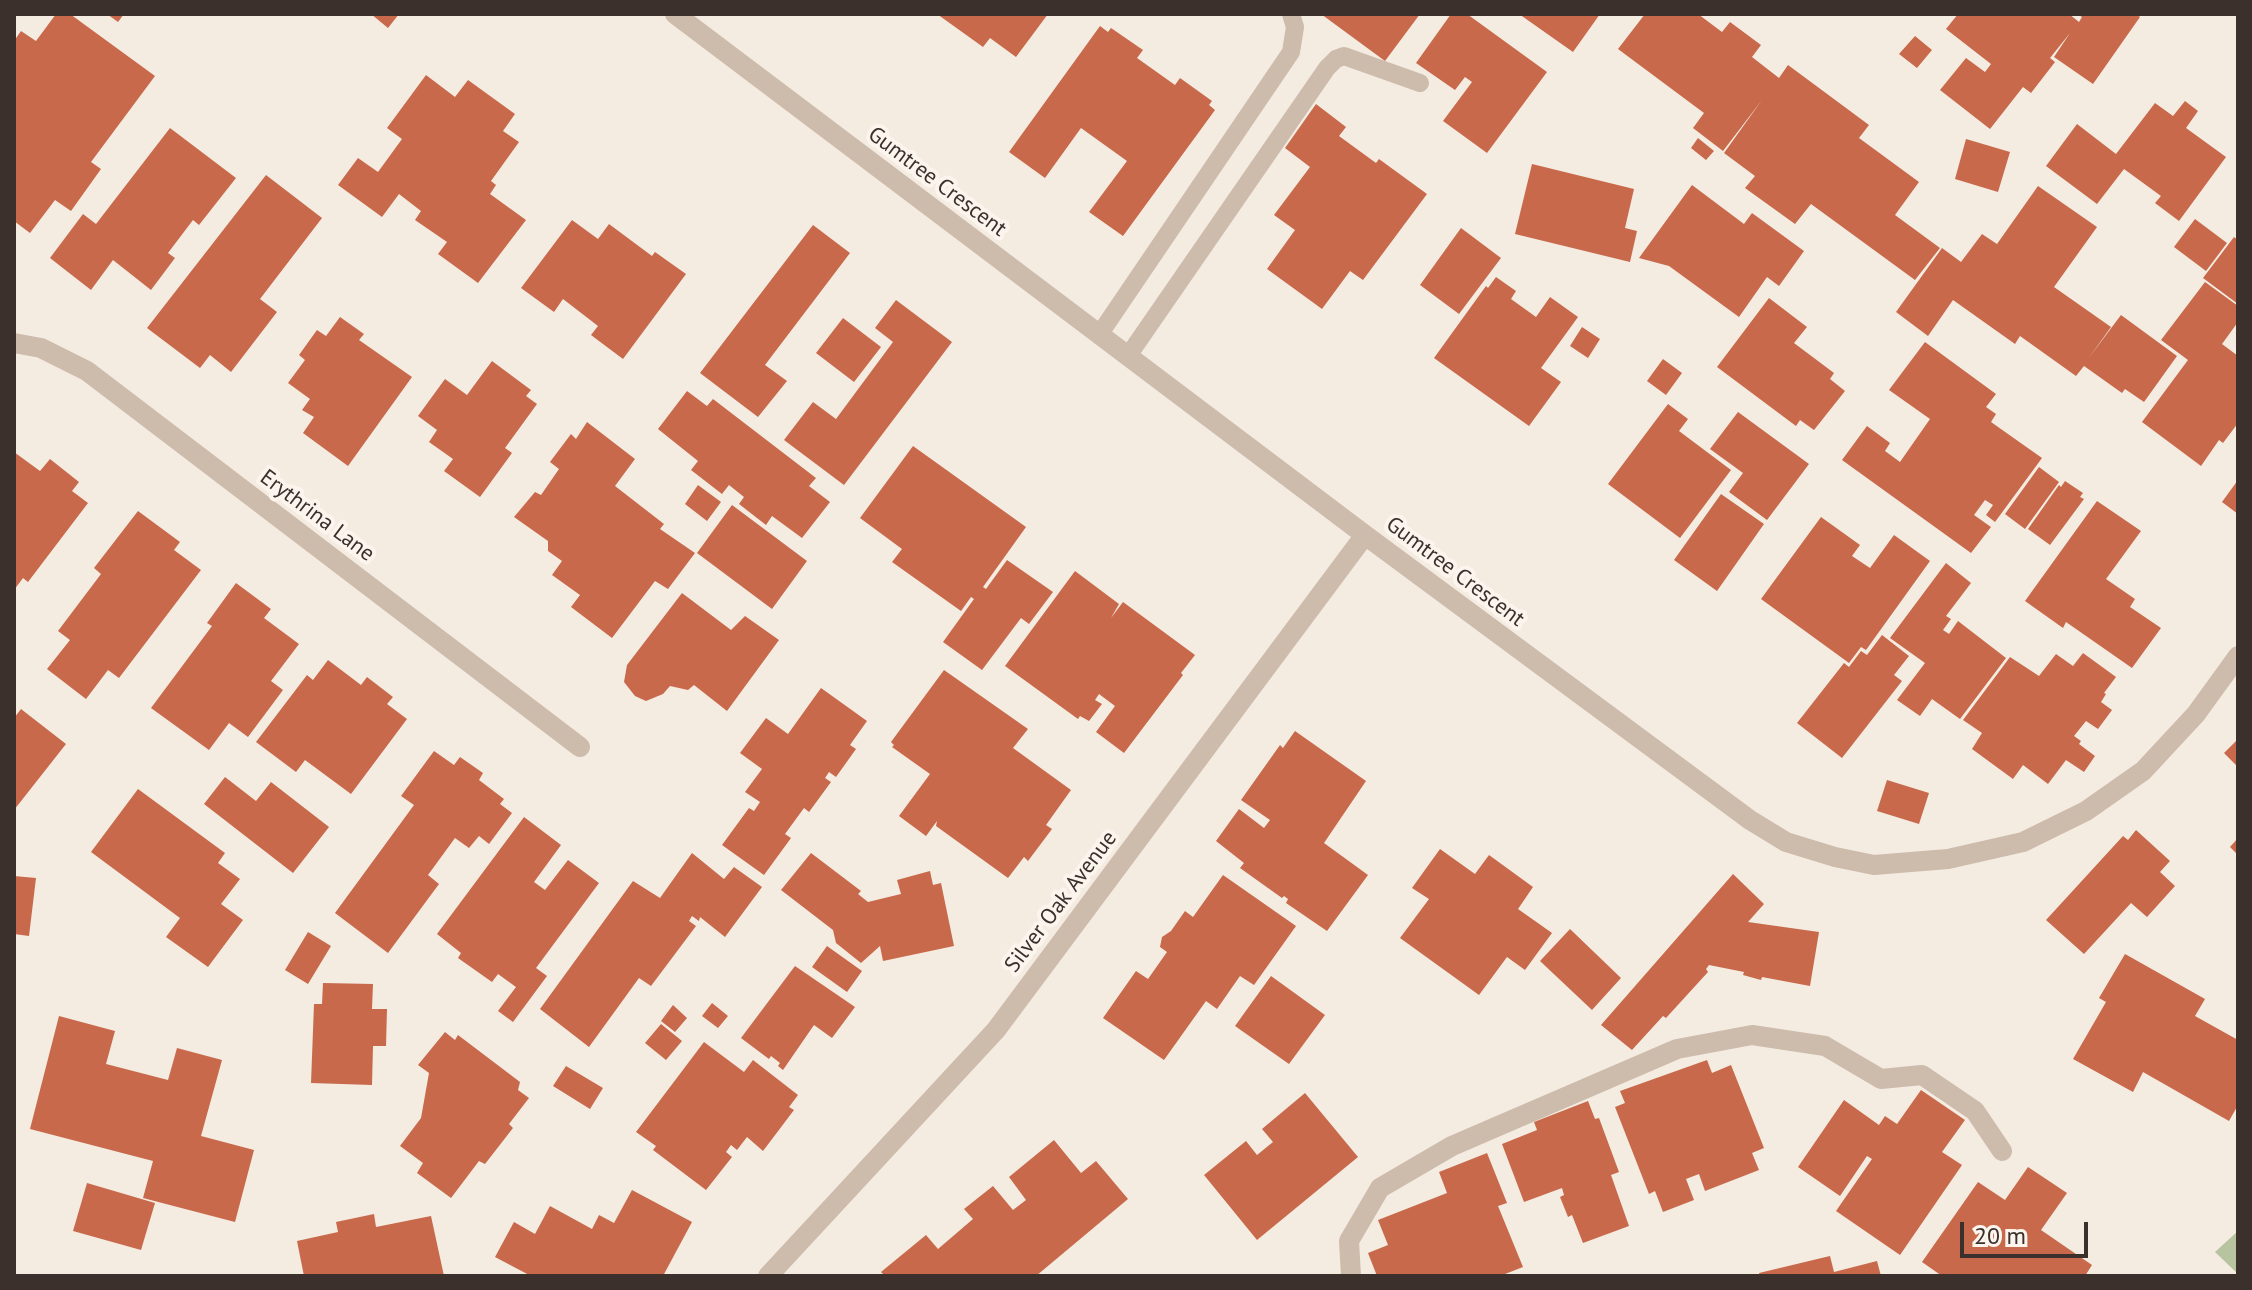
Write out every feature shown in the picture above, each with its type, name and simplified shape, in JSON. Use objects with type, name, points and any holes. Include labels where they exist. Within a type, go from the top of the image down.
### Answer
[{"type":"street","name":"Gumtree Crescent","points":[[675,14],[1365,535],[1750,820],[1786,842],[1874,865],[1948,859],[2023,842],[2086,811],[2143,771],[2196,714],[2238,656]]},
{"type":"street","name":"Erythrina Lane","points":[[14,343],[41,348],[87,371],[580,747]]},
{"type":"street","name":"Silver Oak Avenue","points":[[768,1276],[996,1030],[1365,535]]},
{"type":"street","points":[[1351,1276],[1349,1241],[1380,1188],[1452,1146],[1677,1049],[1752,1035],[1825,1046],[1881,1079],[1922,1075],[1975,1111],[2002,1151]]},
{"type":"lane","points":[[1099,335],[1291,52],[1295,27],[1291,14]]},
{"type":"lane","points":[[1128,356],[1336,59],[1344,56],[1420,83]]},
{"type":"green space","points":[[2238,1231],[2238,1274],[2215,1252]]},
{"type":"building","points":[[56,14],[70,14],[155,76],[91,162],[101,169],[71,211],[55,200],[30,233],[14,221],[14,41],[21,31],[36,41]]},
{"type":"building","points":[[107,14],[124,14],[118,22]]},
{"type":"building","points":[[371,14],[399,14],[388,28]]},
{"type":"building","points":[[937,14],[1048,14],[1016,57],[990,38],[983,47]]},
{"type":"building","points":[[1321,14],[1420,14],[1385,61]]},
{"type":"building","points":[[1451,14],[1467,14],[1547,72],[1487,153],[1443,121],[1472,82],[1465,77],[1455,90],[1416,63]]},
{"type":"building","points":[[1519,14],[1600,14],[1573,52]]},
{"type":"building","points":[[1645,14],[1698,14],[1722,32],[1730,22],[1761,45],[1752,57],[1779,78],[1788,65],[1869,125],[1859,138],[1919,182],[1895,215],[1940,248],[1915,280],[1811,204],[1795,224],[1745,188],[1755,176],[1724,153],[1762,100],[1723,151],[1693,128],[1704,113],[1618,49]]},
{"type":"building","points":[[1958,14],[2069,14],[2079,22],[2082,17],[2077,14],[2136,14],[2140,17],[2093,84],[2054,57],[2070,33],[2050,58],[2055,62],[2031,93],[2023,87],[1990,129],[1940,90],[1966,58],[1985,72],[1991,64],[1946,29]]},
{"type":"building","points":[[1100,26],[1108,32],[1111,28],[1143,50],[1137,58],[1175,85],[1180,78],[1212,101],[1209,105],[1215,110],[1123,236],[1089,212],[1127,161],[1081,128],[1045,178],[1009,152]]},
{"type":"building","points":[[1915,36],[1932,50],[1917,68],[1899,54]]},
{"type":"building","points":[[426,75],[455,97],[468,80],[515,114],[503,131],[519,142],[491,181],[496,185],[490,194],[526,220],[478,283],[438,254],[447,242],[415,220],[421,211],[399,194],[382,217],[338,185],[358,158],[378,172],[402,139],[387,128]]},
{"type":"building","points":[[2185,101],[2198,111],[2186,128],[2226,157],[2179,221],[2155,203],[2161,196],[2124,169],[2097,204],[2046,166],[2077,124],[2116,154],[2155,103],[2173,116]]},
{"type":"building","points":[[1316,104],[1346,127],[1339,136],[1376,163],[1379,159],[1427,194],[1363,280],[1350,271],[1322,309],[1267,269],[1295,230],[1274,215],[1310,167],[1285,148]]},
{"type":"building","points":[[170,128],[236,178],[199,225],[193,220],[168,253],[175,258],[151,290],[113,260],[91,290],[50,258],[83,214],[96,224]]},
{"type":"building","points":[[1698,138],[1714,151],[1706,160],[1691,148]]},
{"type":"building","points":[[1966,139],[2010,152],[1998,192],[1955,179]]},
{"type":"building","points":[[1532,164],[1634,189],[1625,228],[1637,231],[1630,262],[1515,234]]},
{"type":"building","points":[[266,175],[322,218],[260,299],[277,312],[231,372],[210,355],[200,368],[147,328]]},
{"type":"building","points":[[1692,185],[1744,224],[1752,213],[1804,251],[1779,286],[1767,277],[1739,317],[1669,266],[1639,258]]},
{"type":"building","points":[[2038,186],[2097,227],[2054,287],[2111,327],[2088,359],[2121,315],[2177,356],[2144,402],[2125,389],[2122,393],[2084,366],[2076,376],[2020,336],[2015,344],[1953,300],[1928,336],[1896,312],[1942,248],[1961,262],[1982,234],[1997,244]]},
{"type":"building","points":[[2195,219],[2227,243],[2206,271],[2174,247]]},
{"type":"building","points":[[572,220],[598,239],[609,224],[652,256],[655,252],[686,274],[623,359],[591,335],[598,326],[563,299],[554,312],[521,288]]},
{"type":"building","points":[[813,225],[850,253],[765,365],[787,381],[758,417],[700,373]]},
{"type":"building","points":[[1461,228],[1501,258],[1459,314],[1420,285]]},
{"type":"building","points":[[2234,237],[2238,240],[2238,304],[2203,278]]},
{"type":"building","points":[[1496,277],[1516,291],[1511,299],[1536,317],[1550,297],[1578,317],[1541,368],[1561,382],[1529,426],[1434,358],[1486,286],[1488,288]]},
{"type":"building","points":[[2205,282],[2238,306],[2238,322],[2222,344],[2238,356],[2238,423],[2223,443],[2219,440],[2201,466],[2142,422],[2188,360],[2161,340]]},
{"type":"building","points":[[1769,298],[1807,327],[1794,343],[1834,373],[1830,379],[1845,391],[1814,430],[1800,420],[1796,426],[1717,367]]},
{"type":"building","points":[[896,300],[952,342],[844,485],[784,440],[813,402],[836,419],[893,342],[875,328]]},
{"type":"building","points":[[340,317],[364,334],[359,340],[412,377],[348,466],[303,433],[314,417],[302,410],[310,399],[288,383],[305,360],[299,355],[317,330],[326,336]]},
{"type":"building","points":[[843,318],[881,347],[854,382],[816,353]]},
{"type":"building","points":[[1582,327],[1600,339],[1588,358],[1570,346]]},
{"type":"building","points":[[1925,342],[1996,394],[1986,407],[1996,414],[1991,422],[2042,458],[1995,522],[1986,515],[1993,505],[1985,500],[1974,515],[1991,527],[1971,553],[1842,460],[1867,426],[1890,443],[1885,451],[1900,462],[1930,419],[1889,390]]},
{"type":"building","points":[[1663,359],[1682,373],[1666,395],[1647,381]]},
{"type":"building","points":[[492,361],[531,390],[526,396],[537,404],[505,448],[512,453],[480,497],[444,471],[453,459],[429,442],[437,430],[418,416],[445,379],[467,395]]},
{"type":"building","points":[[687,391],[707,406],[713,399],[816,478],[809,486],[830,502],[802,538],[772,516],[766,525],[739,504],[744,497],[729,485],[722,494],[691,470],[698,461],[658,429]]},
{"type":"building","points":[[1668,404],[1688,419],[1679,431],[1731,470],[1680,538],[1608,484]]},
{"type":"building","points":[[1738,412],[1809,464],[1767,520],[1729,492],[1743,473],[1710,449]]},
{"type":"building","points":[[587,422],[635,459],[615,486],[664,524],[660,529],[695,553],[668,589],[655,581],[612,638],[571,607],[580,595],[552,575],[562,561],[548,551],[548,541],[514,517],[535,492],[541,495],[559,469],[550,462],[571,434],[576,439]]},
{"type":"building","points":[[913,446],[1026,527],[983,587],[986,589],[1007,560],[1053,592],[1029,624],[1021,618],[982,670],[943,642],[974,599],[971,597],[961,611],[892,562],[902,549],[860,518]]},
{"type":"building","points":[[14,452],[40,471],[50,459],[79,482],[72,491],[88,503],[28,582],[23,578],[14,590]]},
{"type":"building","points":[[2039,467],[2059,482],[2025,529],[2005,514]]},
{"type":"building","points":[[2238,480],[2238,514],[2222,502]]},
{"type":"building","points":[[2065,481],[2083,493],[2080,497],[2084,499],[2050,545],[2028,529]]},
{"type":"building","points":[[698,485],[721,502],[707,521],[685,504]]},
{"type":"building","points":[[1721,494],[1764,524],[1717,591],[1674,560]]},
{"type":"building","points":[[2097,501],[2141,531],[2106,579],[2135,599],[2130,607],[2161,628],[2132,668],[2066,622],[2063,628],[2025,601]]},
{"type":"building","points":[[732,505],[807,561],[772,609],[697,553]]},
{"type":"building","points":[[138,511],[180,542],[174,550],[201,570],[119,678],[108,670],[86,699],[47,669],[70,640],[58,631],[101,574],[94,568]]},
{"type":"building","points":[[1821,517],[1860,545],[1852,556],[1870,568],[1894,535],[1930,561],[1866,650],[1861,647],[1849,663],[1761,599]]},
{"type":"building","points":[[1946,563],[1971,583],[1946,616],[1951,619],[1943,630],[1949,634],[1958,621],[2006,658],[1960,719],[1932,699],[1920,716],[1897,700],[1925,663],[1890,638]]},
{"type":"building","points":[[1075,571],[1119,604],[1111,618],[1123,602],[1195,655],[1124,753],[1096,732],[1115,706],[1099,694],[1095,700],[1102,704],[1089,721],[1080,716],[1078,719],[1005,666]]},
{"type":"building","points":[[236,583],[271,609],[264,618],[299,644],[271,681],[283,690],[248,737],[229,723],[209,750],[151,708],[212,626],[207,623]]},
{"type":"building","points":[[682,593],[731,630],[745,616],[779,640],[727,711],[694,685],[688,690],[670,686],[663,694],[646,701],[635,696],[624,682],[627,665]]},
{"type":"building","points":[[1882,635],[1909,656],[1894,675],[1902,681],[1842,758],[1797,723],[1844,663],[1849,667],[1861,651],[1867,655]]},
{"type":"building","points":[[2083,653],[2116,677],[2101,702],[2112,710],[2098,729],[2086,721],[2074,736],[2095,756],[2084,772],[2066,760],[2048,784],[2023,765],[2013,779],[1972,749],[1982,733],[1963,720],[2010,657],[2039,676],[2056,654],[2073,666]]},
{"type":"building","points":[[328,660],[361,685],[367,677],[393,697],[387,704],[407,719],[351,794],[305,760],[296,772],[256,742],[307,675],[313,680]]},
{"type":"building","points":[[944,670],[1028,729],[1013,748],[1071,790],[1046,825],[1052,829],[1028,861],[1024,857],[1008,878],[936,826],[937,821],[926,836],[899,816],[930,774],[892,747],[891,742]]},
{"type":"building","points":[[821,688],[867,721],[850,745],[856,749],[836,777],[829,772],[825,778],[831,782],[809,812],[804,808],[785,834],[791,838],[764,875],[722,845],[749,808],[754,811],[760,802],[745,792],[762,769],[740,753],[766,718],[788,734]]},
{"type":"building","points":[[21,709],[66,744],[14,810],[14,718]]},
{"type":"building","points":[[1295,731],[1366,781],[1324,843],[1368,875],[1327,931],[1286,903],[1288,899],[1284,896],[1282,898],[1240,868],[1244,863],[1216,841],[1239,809],[1264,828],[1270,820],[1241,800],[1280,745],[1283,748]]},
{"type":"building","points":[[2238,739],[2238,767],[2224,753]]},
{"type":"building","points":[[434,751],[454,765],[460,757],[483,773],[479,780],[504,799],[500,804],[512,813],[489,844],[479,836],[469,848],[455,838],[428,875],[439,884],[388,953],[335,913],[414,805],[401,796]]},
{"type":"building","points":[[225,777],[256,801],[271,782],[329,827],[293,873],[204,804]]},
{"type":"building","points":[[1887,780],[1929,793],[1919,824],[1877,811]]},
{"type":"building","points":[[138,789],[225,853],[218,863],[240,879],[221,904],[243,920],[208,967],[166,937],[180,918],[91,852]]},
{"type":"building","points":[[524,817],[561,845],[534,882],[545,890],[568,860],[599,883],[536,968],[547,976],[513,1022],[498,1011],[516,987],[498,974],[492,982],[458,958],[461,953],[437,934]]},
{"type":"building","points":[[2136,830],[2170,861],[2160,872],[2175,886],[2147,917],[2131,903],[2084,954],[2046,920],[2123,836],[2128,840]]},
{"type":"building","points":[[2238,838],[2238,855],[2230,847]]},
{"type":"building","points":[[1440,849],[1475,874],[1489,855],[1533,887],[1518,909],[1552,933],[1525,970],[1507,957],[1479,995],[1400,938],[1429,899],[1412,888]]},
{"type":"building","points":[[692,853],[724,879],[734,867],[762,887],[725,937],[700,917],[699,921],[692,916],[689,921],[696,926],[651,986],[639,978],[589,1047],[540,1009],[633,881],[660,898]]},
{"type":"building","points":[[811,853],[861,891],[858,894],[868,902],[901,894],[897,880],[930,871],[933,885],[941,883],[954,946],[883,961],[880,946],[861,963],[836,943],[833,930],[781,890]]},
{"type":"building","points":[[1733,874],[1764,904],[1748,922],[1819,932],[1810,986],[1762,977],[1761,980],[1743,975],[1744,972],[1709,965],[1706,969],[1708,972],[1632,1050],[1601,1025]]},
{"type":"building","points":[[1223,875],[1296,926],[1254,985],[1240,976],[1217,1009],[1206,1001],[1164,1060],[1103,1018],[1136,971],[1148,979],[1167,952],[1160,947],[1162,937],[1171,931],[1185,911],[1193,917]]},
{"type":"building","points":[[14,876],[36,878],[29,936],[14,934]]},
{"type":"building","points":[[1570,929],[1621,978],[1592,1010],[1540,961]]},
{"type":"building","points":[[308,932],[331,946],[308,984],[285,970]]},
{"type":"building","points":[[827,946],[862,971],[847,992],[812,967]]},
{"type":"building","points":[[2125,954],[2205,999],[2195,1016],[2238,1040],[2238,1105],[2229,1121],[2143,1072],[2133,1092],[2073,1059],[2106,1002],[2099,998]]},
{"type":"building","points":[[795,966],[855,1007],[832,1038],[814,1025],[783,1070],[771,1056],[769,1059],[741,1038]]},
{"type":"building","points":[[1271,976],[1325,1015],[1289,1064],[1235,1026]]},
{"type":"building","points":[[323,983],[373,984],[372,1009],[387,1009],[386,1046],[373,1046],[372,1085],[311,1083],[314,1004],[322,1004]]},
{"type":"building","points":[[712,1003],[728,1016],[718,1028],[702,1016]]},
{"type":"building","points":[[673,1005],[687,1018],[675,1032],[661,1021]]},
{"type":"building","points":[[59,1016],[115,1031],[106,1064],[168,1080],[177,1048],[222,1060],[201,1136],[254,1150],[235,1222],[143,1198],[153,1161],[30,1129]]},
{"type":"building","points":[[661,1024],[682,1041],[666,1060],[645,1043]]},
{"type":"building","points":[[445,1032],[455,1040],[458,1035],[520,1082],[518,1090],[529,1098],[509,1124],[513,1128],[485,1164],[479,1161],[451,1198],[417,1173],[423,1163],[400,1146],[421,1118],[429,1073],[418,1065]]},
{"type":"building","points":[[704,1042],[744,1072],[753,1060],[798,1095],[789,1107],[794,1110],[763,1151],[747,1137],[737,1150],[731,1145],[726,1152],[732,1157],[706,1190],[653,1150],[656,1146],[636,1132]]},
{"type":"building","points":[[1707,1060],[1712,1073],[1731,1065],[1764,1148],[1752,1153],[1759,1170],[1705,1191],[1699,1174],[1686,1179],[1694,1200],[1663,1212],[1655,1191],[1649,1194],[1615,1107],[1625,1103],[1620,1091]]},
{"type":"building","points":[[566,1066],[603,1088],[590,1109],[553,1086]]},
{"type":"building","points":[[1921,1090],[1965,1120],[1942,1152],[1962,1165],[1900,1255],[1836,1211],[1872,1159],[1867,1156],[1840,1196],[1798,1167],[1844,1100],[1879,1125],[1885,1116],[1897,1124]]},
{"type":"building","points":[[1305,1093],[1358,1157],[1257,1240],[1204,1175],[1246,1141],[1257,1155],[1273,1142],[1262,1129]]},
{"type":"building","points":[[1588,1101],[1595,1119],[1599,1118],[1619,1172],[1611,1175],[1629,1226],[1583,1243],[1572,1215],[1568,1217],[1560,1197],[1564,1195],[1562,1188],[1524,1202],[1502,1144],[1537,1130],[1534,1122]]},
{"type":"building","points":[[1054,1140],[1081,1173],[1096,1161],[1128,1199],[1036,1276],[885,1276],[881,1272],[926,1235],[938,1249],[973,1219],[964,1209],[993,1186],[1013,1210],[1026,1200],[1009,1177]]},
{"type":"building","points":[[1487,1153],[1507,1203],[1498,1206],[1523,1267],[1500,1276],[1377,1276],[1368,1253],[1388,1245],[1378,1220],[1447,1193],[1439,1172]]},
{"type":"building","points":[[2028,1167],[2067,1193],[2041,1230],[2092,1265],[2085,1276],[1942,1276],[1922,1262],[1978,1182],[2005,1200]]},
{"type":"building","points":[[87,1183],[155,1203],[141,1250],[73,1231]]},
{"type":"building","points":[[632,1190],[692,1222],[663,1276],[531,1276],[495,1257],[514,1222],[535,1234],[550,1206],[592,1229],[599,1215],[614,1223]]},
{"type":"building","points":[[374,1214],[376,1227],[431,1216],[444,1276],[304,1276],[297,1241],[338,1232],[336,1222]]},
{"type":"building","points":[[1830,1256],[1834,1272],[1877,1261],[1881,1276],[1760,1276],[1759,1273]]}]
